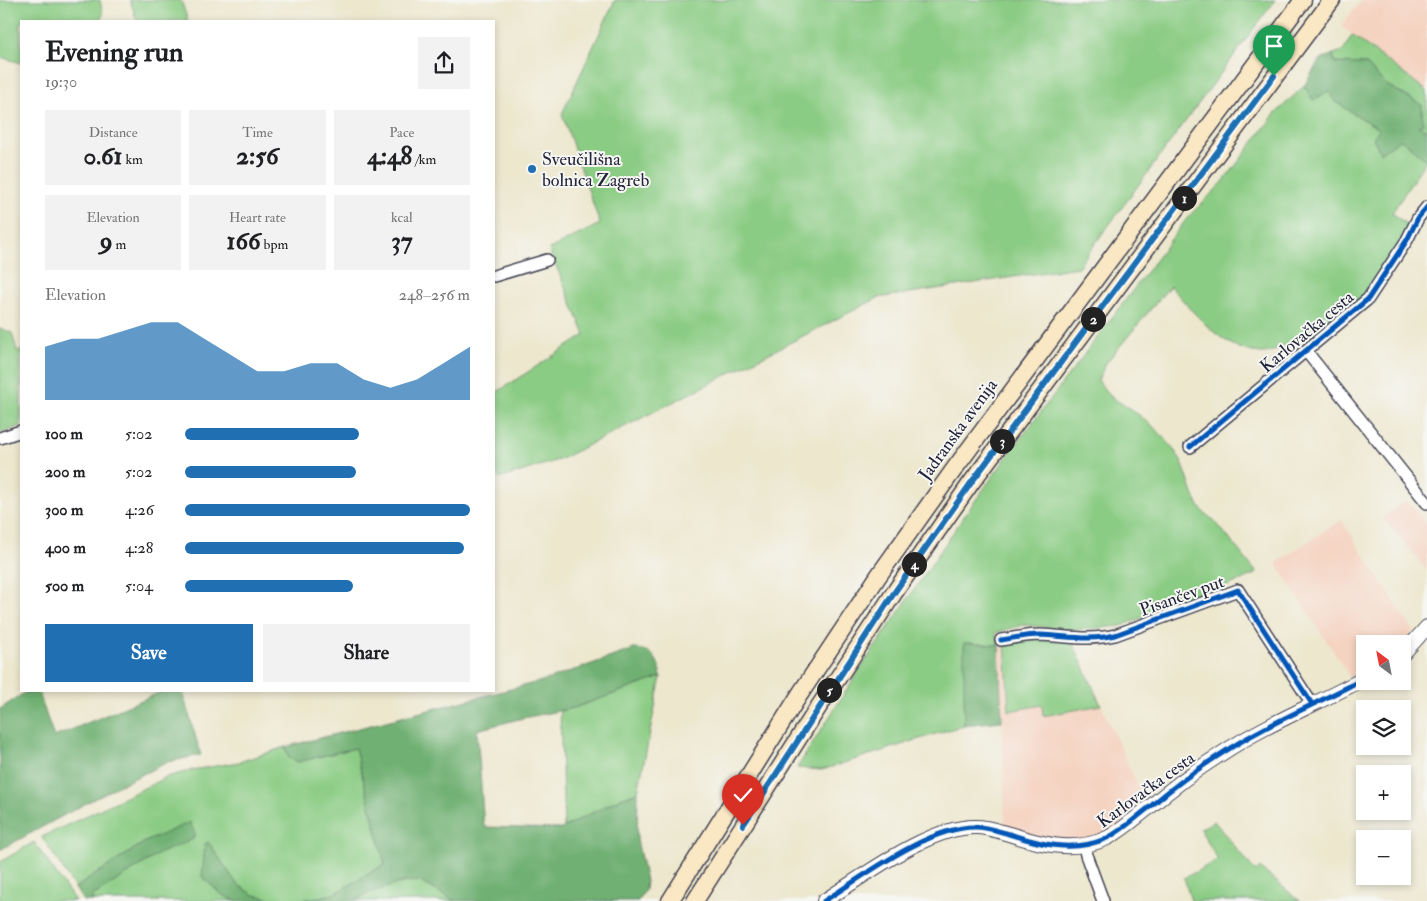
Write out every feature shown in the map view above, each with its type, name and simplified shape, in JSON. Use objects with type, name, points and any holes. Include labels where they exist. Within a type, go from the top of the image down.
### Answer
[{"type":"main road","name":"Jadranska avenija","points":[[670,901],[795,702],[879,575],[954,468],[1303,0]]},
{"type":"main road","points":[[696,901],[823,700],[894,593],[966,491],[1332,0]]},
{"type":"street","name":"Karlovačka cesta","points":[[1190,447],[1368,299],[1407,240],[1418,218],[1427,207]]},
{"type":"street","points":[[495,276],[547,260]]},
{"type":"street","name":"Karlovačka cesta","points":[[1306,351],[1427,503]]},
{"type":"street","points":[[0,438],[20,431]]},
{"type":"street","name":"Pisančev put","points":[[1001,640],[1038,635],[1084,639],[1102,638],[1238,590],[1312,704]]},
{"type":"street","points":[[1411,645],[1427,627]]},
{"type":"street","name":"Karlovačka cesta","points":[[824,901],[910,847],[934,835],[952,830],[976,827],[991,829],[1037,843],[1062,847],[1084,845],[1105,839],[1124,827],[1188,776],[1223,752],[1356,682]]},
{"type":"street","name":"Karlovačka cesta","points":[[1084,845],[1103,901]]},
{"type":"shaded area","points":[[1361,0],[1424,0],[1427,2],[1427,91],[1341,26]]},
{"type":"shaded area","points":[[1407,500],[1427,524],[1427,570],[1382,517]]},
{"type":"shaded area","points":[[1341,520],[1413,630],[1410,635],[1356,635],[1356,678],[1352,680],[1276,563]]},
{"type":"shaded area","points":[[1072,641],[1146,804],[1105,835],[1067,843],[1005,828],[999,645]]},
{"type":"green space","points":[[0,0],[100,0],[103,15],[100,20],[20,20],[20,63],[0,57]]},
{"type":"green space","points":[[130,0],[181,0],[188,20],[137,20]]},
{"type":"green space","points":[[615,0],[1275,0],[1078,267],[878,298],[561,459],[499,479],[495,469],[495,393],[585,335],[549,249],[600,224],[562,114]]},
{"type":"green space","points":[[1352,35],[1427,91],[1427,130],[1417,126],[1422,105],[1385,84],[1366,64],[1335,63],[1333,54],[1343,51]]},
{"type":"green space","points":[[1333,54],[1335,63],[1366,64],[1385,84],[1422,105],[1423,124],[1418,126],[1427,130],[1426,160],[1401,139],[1380,153],[1373,138],[1379,129],[1334,101],[1329,91],[1313,100],[1304,86],[1319,61]]},
{"type":"green space","points":[[1304,86],[1313,100],[1329,91],[1334,101],[1379,129],[1401,139],[1426,160],[1392,213],[1410,227],[1374,284],[1359,301],[1310,343],[1300,337],[1276,350],[1265,353],[1247,351],[1221,338],[1199,318],[1170,286],[1106,363],[1098,380],[1107,393],[1144,419],[1169,443],[1182,463],[1195,499],[1200,507],[1214,520],[1257,573],[1121,626],[1074,630],[1023,625],[995,633],[999,645],[965,643],[964,725],[822,770],[797,768],[858,672],[967,512],[1009,454],[1188,217],[1223,182],[1274,115]]},
{"type":"green space","points":[[0,328],[12,333],[17,351],[20,350],[20,426],[0,433]]},
{"type":"green space","points":[[1029,639],[1072,641],[1101,705],[1043,716],[1042,705],[1009,711],[1005,643]]},
{"type":"green space","points":[[964,643],[999,645],[1002,721],[964,725]]},
{"type":"green space","points":[[634,649],[646,651],[654,657],[659,665],[661,677],[574,708],[523,718],[477,730],[484,827],[561,829],[621,798],[638,792],[637,840],[646,881],[645,890],[638,901],[455,901],[419,881],[403,882],[366,894],[354,901],[235,901],[221,894],[202,877],[205,844],[208,842],[237,884],[254,895],[271,899],[303,900],[334,894],[385,864],[355,748],[298,762],[289,758],[285,747],[546,680]]},
{"type":"green space","points":[[661,677],[638,792],[621,798],[564,827],[560,711],[574,708]]},
{"type":"green space","points":[[26,692],[38,692],[54,737],[161,692],[182,692],[201,755],[168,762],[116,787],[0,850],[0,709]]},
{"type":"green space","points":[[285,747],[289,758],[298,762],[355,748],[385,864],[334,894],[303,900],[271,899],[254,895],[237,884],[208,842],[202,877],[221,894],[235,901],[94,901],[91,897],[160,853],[193,839],[190,823],[145,842],[75,888],[42,837],[167,777],[192,770],[239,762]]},
{"type":"green space","points":[[1214,821],[1256,872],[1260,868],[1300,901],[1191,901],[1184,878],[1218,860],[1200,829]]},
{"type":"green space","points":[[190,822],[195,834],[193,839],[160,853],[91,897],[94,901],[83,901],[75,888],[145,842]]},
{"type":"green space","points":[[34,842],[75,901],[0,901],[0,862]]},
{"type":"green space","points":[[419,881],[455,901],[354,901],[385,887]]},
{"type":"cycle path","points":[[1190,447],[1368,299],[1407,240],[1418,218],[1427,207]]},
{"type":"cycle path","points":[[1001,640],[1035,635],[1087,638],[1106,637],[1238,590],[1312,704]]},
{"type":"cycle path","points":[[824,901],[897,854],[918,843],[958,829],[976,827],[997,830],[1057,846],[1081,846],[1105,839],[1123,828],[1194,772],[1238,743],[1356,683]]},
{"type":"place","name":"Sveučilišna bolnica Zagreb","points":[[532,169]]},
{"type":"route","points":[[743,825],[894,593],[971,483],[1274,76]]}]
